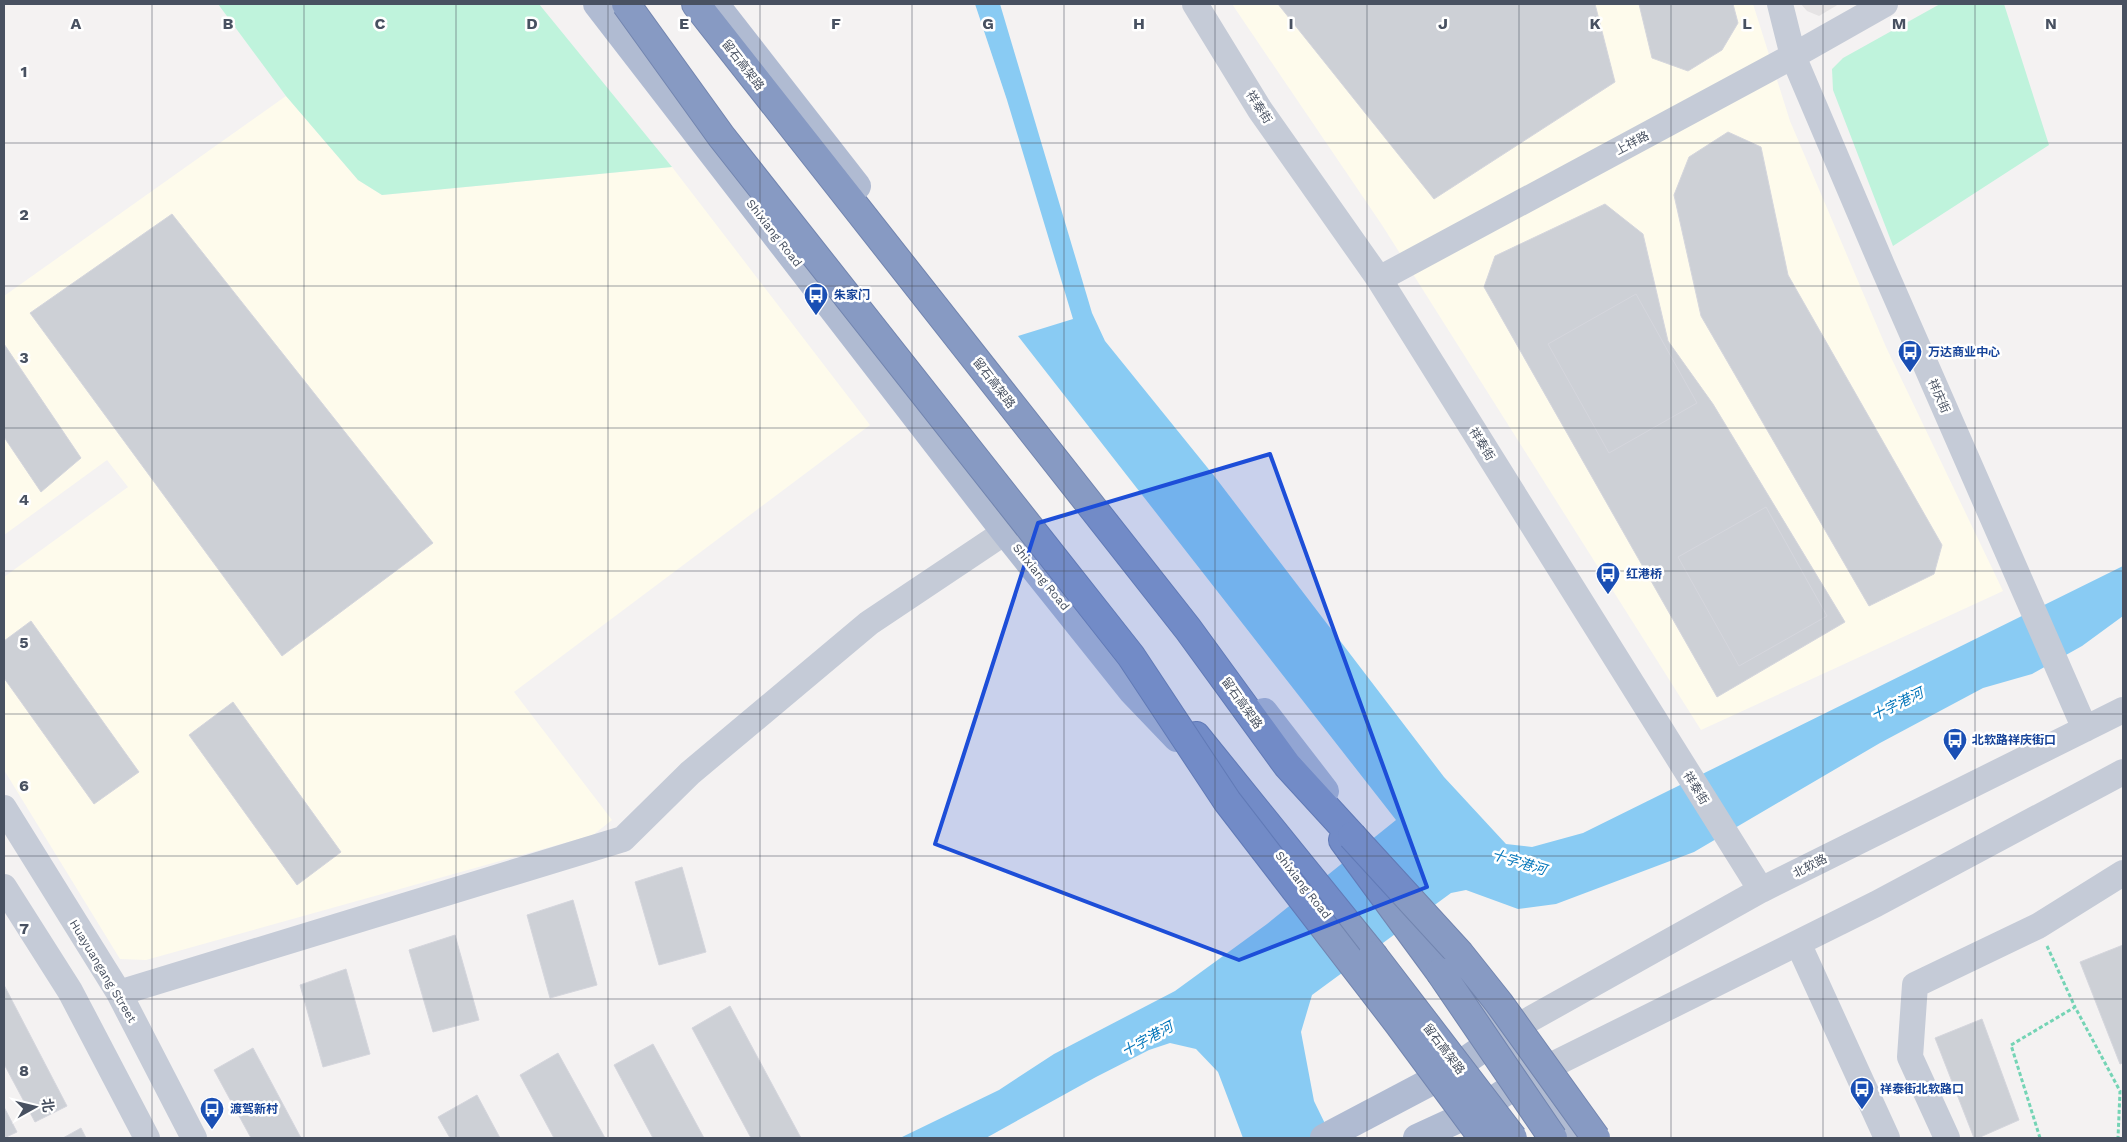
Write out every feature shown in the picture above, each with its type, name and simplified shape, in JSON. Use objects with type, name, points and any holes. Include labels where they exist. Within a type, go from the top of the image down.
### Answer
[{"type":"highway","name":"留石高架路","points":[[626,4],[721,136],[1131,656],[1373,955],[1513,1138]]},
{"type":"highway","name":"留石高架路","points":[[696,4],[1188,629],[1440,972],[1553,1138]]},
{"type":"highway","name":"留石高架路","points":[[1131,656],[1227,801],[1398,1023],[1483,1138]]},
{"type":"highway","name":"留石高架路","points":[[1287,765],[1460,954],[1499,1003],[1596,1138]]},
{"type":"main road","name":"Shixiang Road","points":[[597,4],[1005,532],[1132,691],[1235,799],[1300,880],[1499,1138]]},
{"type":"main road","points":[[715,4],[1432,929],[1573,1138]]},
{"type":"main road","points":[[1335,1132],[1449,1072],[1502,1035]]},
{"type":"main road","points":[[1417,1138],[1478,1110],[1530,1076]]},
{"type":"street","name":"祥泰街","points":[[1195,4],[1260,110],[1379,279],[1685,770],[1762,890]]},
{"type":"street","name":"祥庆街","points":[[1780,4],[1793,56],[1882,265],[2085,729]]},
{"type":"street","name":"上祥路","points":[[1379,279],[1793,56],[1884,4]]},
{"type":"street","points":[[119,993],[623,839],[690,773],[869,623],[1005,532]]},
{"type":"street","name":"北软路","points":[[1502,1035],[1762,890],[2123,710]]},
{"type":"street","points":[[1530,1076],[1876,904],[2123,772]]},
{"type":"street","name":"Huayuangang Street","points":[[4,808],[119,993],[194,1138]]},
{"type":"street","points":[[1947,1138],[1910,1057],[1914,984],[2038,926],[2123,873]]},
{"type":"street","points":[[4,887],[70,991],[146,1138]]},
{"type":"street","points":[[1798,943],[1887,1138]]},
{"type":"path","points":[[2038,926],[2075,1007],[2122,1090],[2118,1138]]},
{"type":"path","points":[[2040,1138],[2011,1045],[2075,1007]]},
{"type":"highlighted area","points":[[1270,454],[1427,887],[1239,960],[935,844],[1038,523]]},
{"type":"shaded area","points":[[1232,4],[1753,4],[1790,121],[1886,347],[2003,591],[1701,730],[1382,225]]},
{"type":"shaded area","points":[[1801,4],[1839,4],[1819,16],[1807,11]]},
{"type":"shaded area","points":[[286,96],[358,180],[382,195],[672,167],[870,425],[514,692],[612,820],[593,835],[146,960],[120,959],[4,770],[4,577],[128,487],[107,460],[4,535],[4,296]]},
{"type":"green space","points":[[218,4],[539,4],[672,167],[382,195],[358,180],[286,96]]},
{"type":"green space","points":[[1940,4],[2004,4],[2049,145],[1893,246],[1833,90],[1832,69],[1843,58]]},
{"type":"water","name":"十字港河","points":[[975,4],[1000,4],[1092,313],[1105,341],[1215,477],[1444,777],[1506,844],[1532,847],[1583,833],[2123,566],[2123,616],[2082,646],[2032,674],[1983,688],[1880,743],[1694,852],[1556,904],[1518,909],[1466,890],[1451,893],[1312,995],[1301,1032],[1314,1101],[1332,1138],[1243,1138],[1218,1072],[1196,1049],[1170,1043],[1149,1050],[1096,1077],[986,1138],[900,1138],[999,1090],[1054,1054],[1175,991],[1267,924],[1396,820],[1018,336],[1073,319],[1007,100]]},
{"type":"building","points":[[1278,4],[1595,4],[1615,82],[1434,199]]},
{"type":"building","points":[[1639,4],[1733,4],[1738,23],[1722,50],[1688,71],[1652,58]]},
{"type":"building","points":[[1728,132],[1761,147],[1788,275],[1942,545],[1934,574],[1869,606],[1701,316],[1674,195],[1689,157]]},
{"type":"building","points":[[1605,204],[1643,234],[1668,341],[1713,404],[1845,622],[1717,697],[1484,287],[1495,256]]},
{"type":"building","points":[[172,214],[433,543],[282,656],[30,313]]},
{"type":"building","points":[[1636,294],[1697,403],[1609,453],[1548,344]]},
{"type":"building","points":[[4,344],[81,458],[41,492],[4,437]]},
{"type":"building","points":[[1766,507],[1827,616],[1739,666],[1678,557]]},
{"type":"building","points":[[31,621],[139,772],[94,804],[4,678],[4,641]]},
{"type":"building","points":[[233,702],[341,852],[297,885],[189,735]]},
{"type":"building","points":[[682,867],[706,952],[659,965],[635,882]]},
{"type":"building","points":[[573,900],[597,985],[550,998],[527,915]]},
{"type":"building","points":[[455,935],[479,1020],[433,1032],[409,950]]},
{"type":"building","points":[[2123,945],[2123,1063],[2120,1064],[2080,962]]},
{"type":"building","points":[[346,969],[370,1054],[323,1067],[300,985]]},
{"type":"building","points":[[4,985],[67,1106],[35,1122],[4,1064]]},
{"type":"building","points":[[730,1006],[801,1138],[751,1138],[692,1028]]},
{"type":"building","points":[[1982,1019],[2019,1120],[1974,1138],[1935,1038]]},
{"type":"building","points":[[653,1044],[704,1138],[653,1138],[614,1065]]},
{"type":"building","points":[[253,1048],[301,1138],[251,1138],[214,1070]]},
{"type":"building","points":[[558,1053],[605,1138],[554,1138],[520,1075]]},
{"type":"building","points":[[477,1095],[500,1138],[450,1138],[438,1117]]},
{"type":"building","points":[[4,1107],[17,1132],[4,1138]]},
{"type":"building","points":[[81,1128],[86,1138],[63,1138]]},
{"type":"place","name":"朱家门","points":[[816,316]]},
{"type":"place","name":"万达商业中心","points":[[1910,373]]},
{"type":"place","name":"红港桥","points":[[1608,595]]},
{"type":"place","name":"北软路祥庆街口","points":[[1955,761]]},
{"type":"place","name":"祥泰街北软路口","points":[[1862,1110]]},
{"type":"place","name":"渡驾新村","points":[[212,1130]]}]
